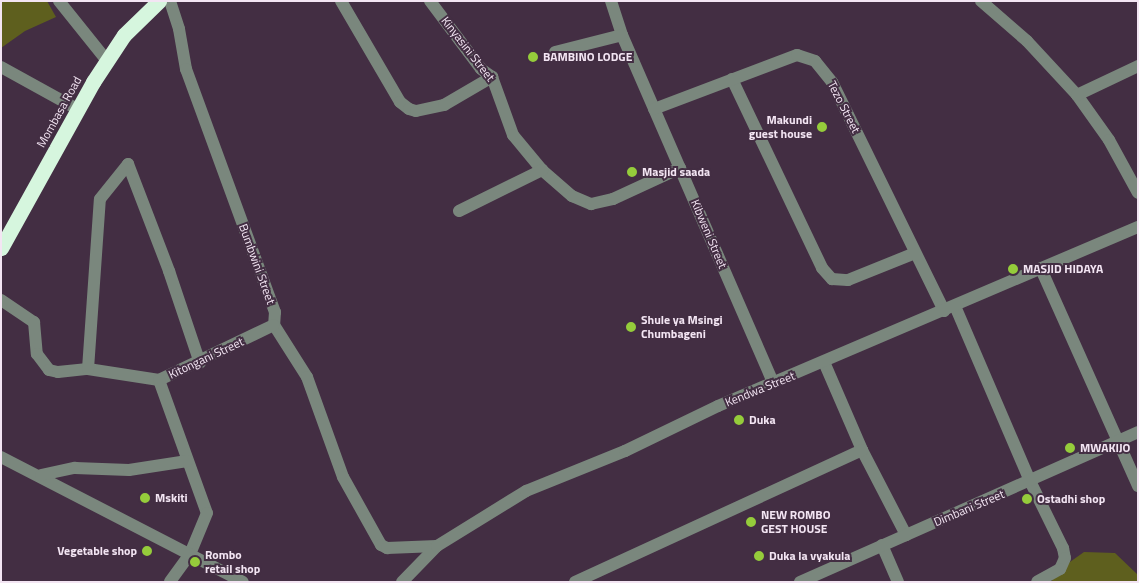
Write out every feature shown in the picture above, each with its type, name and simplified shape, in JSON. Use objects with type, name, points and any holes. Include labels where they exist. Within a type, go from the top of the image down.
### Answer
[{"type":"highway","name":"Mombasa Road","points":[[1,248],[77,109],[106,61],[135,22],[159,1]]},
{"type":"street","points":[[59,1],[106,61]]},
{"type":"street","name":"Bumbwini Street","points":[[170,1],[179,29],[186,69],[275,312],[274,325],[307,377],[343,477],[376,538],[387,548],[437,546]]},
{"type":"street","points":[[342,1],[400,102],[409,109],[444,106],[492,77]]},
{"type":"street","name":"Kinyasini Street","points":[[430,1],[481,69],[492,77],[513,135],[542,170],[572,196],[592,204],[641,188],[680,168]]},
{"type":"street","name":"Kibweni Street","points":[[611,1],[622,35],[774,383]]},
{"type":"street","points":[[980,1],[1027,40],[1077,95],[1109,140],[1138,193]]},
{"type":"street","points":[[555,52],[622,35]]},
{"type":"street","name":"Tezo Street","points":[[654,109],[797,55],[815,61],[832,82],[915,253],[949,309],[1065,558],[1060,569],[1037,582]]},
{"type":"street","points":[[1077,95],[1138,66]]},
{"type":"street","points":[[1,67],[77,109]]},
{"type":"street","points":[[732,80],[822,268],[832,279],[848,280],[915,253]]},
{"type":"street","points":[[88,369],[100,199],[128,164],[170,271],[200,363]]},
{"type":"street","points":[[459,211],[542,170]]},
{"type":"street","name":"Kendwa Street","points":[[402,582],[437,546],[526,491],[625,451],[774,383],[1138,228]]},
{"type":"street","points":[[1041,269],[1138,486]]},
{"type":"street","name":"Kitongani Street","points":[[1,300],[34,322],[36,354],[49,370],[58,372],[88,369],[158,380],[200,363],[274,325]]},
{"type":"street","points":[[824,362],[862,450],[906,535]]},
{"type":"street","points":[[158,380],[207,513],[190,554],[170,582]]},
{"type":"street","name":"Dimbani Street","points":[[800,582],[1138,432]]},
{"type":"street","points":[[574,582],[862,450]]},
{"type":"street","points":[[1,456],[41,475],[243,582]]},
{"type":"street","points":[[41,475],[75,468],[128,470],[187,461]]},
{"type":"street","points":[[882,545],[898,582]]},
{"type":"shaded area","points":[[1,1],[47,1],[56,17],[25,31],[1,48]]},
{"type":"shaded area","points":[[1084,552],[1115,553],[1138,575],[1138,582],[1051,582],[1060,569]]},
{"type":"place","name":"BAMBINO LODGE","points":[[533,57]]},
{"type":"place","name":"Makundi guest house","points":[[822,127]]},
{"type":"place","name":"Masjid saada","points":[[632,172]]},
{"type":"place","name":"MASJID HIDAYA","points":[[1013,269]]},
{"type":"place","name":"Shule ya Msingi Chumbageni","points":[[631,327]]},
{"type":"place","name":"Duka","points":[[739,420]]},
{"type":"place","name":"MWAKIJO","points":[[1070,448]]},
{"type":"place","name":"Mskiti","points":[[145,498]]},
{"type":"place","name":"Ostadhi shop","points":[[1027,499]]},
{"type":"place","name":"NEW ROMBO GEST HOUSE","points":[[751,522]]},
{"type":"place","name":"Vegetable shop","points":[[147,551]]},
{"type":"place","name":"Duka la vyakula","points":[[759,556]]},
{"type":"place","name":"Rombo retail shop","points":[[195,562]]}]
